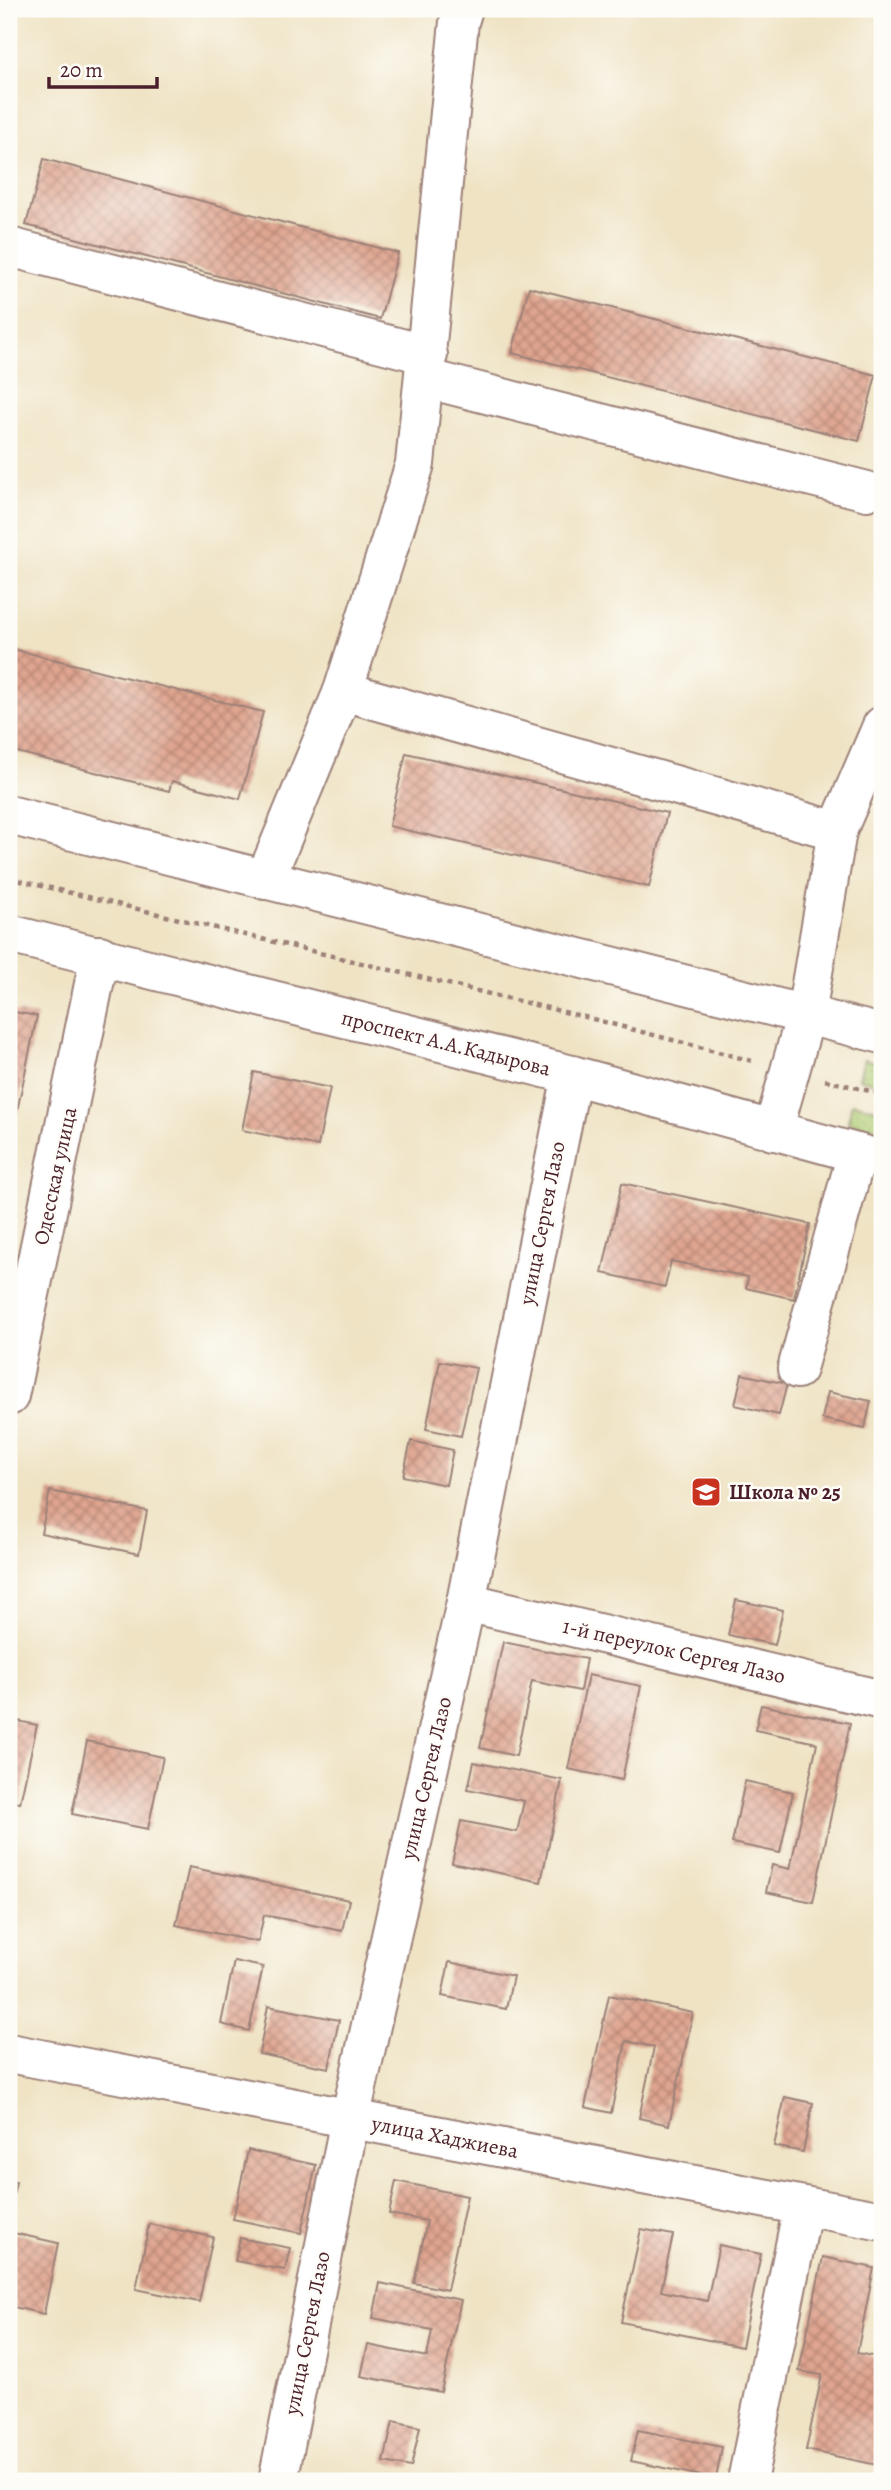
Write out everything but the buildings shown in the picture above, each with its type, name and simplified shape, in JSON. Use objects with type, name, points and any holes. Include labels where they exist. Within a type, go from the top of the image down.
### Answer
[{"type":"street","points":[[265,880],[343,691],[415,464],[459,22],[463,9]]},
{"type":"street","points":[[9,247],[867,491]]},
{"type":"street","points":[[343,691],[837,831]]},
{"type":"street","points":[[773,1131],[806,1014],[837,831],[882,726]]},
{"type":"street","points":[[9,815],[882,1034]]},
{"type":"street","name":"проспект А.А.Кадырова","points":[[9,934],[572,1075],[870,1156]]},
{"type":"street","name":"Одесская улица","points":[[9,1396],[100,955]]},
{"type":"street","name":"улица Сергея Лазо","points":[[278,2481],[350,2119],[466,1602],[572,1075]]},
{"type":"street","points":[[797,1369],[870,1156]]},
{"type":"street","name":"1-й переулок Сергея Лазо","points":[[466,1602],[882,1700]]},
{"type":"street","name":"улица Хаджиева","points":[[9,2053],[882,2221]]},
{"type":"street","points":[[747,2481],[803,2206]]},
{"type":"path","points":[[9,878],[562,1012],[882,1094]]},
{"type":"green space","points":[[864,1059],[882,1064],[882,1085],[859,1079]]},
{"type":"green space","points":[[852,1103],[882,1110],[882,1130],[848,1122]]},
{"type":"place","name":"Школа № 25","points":[[706,1492]]}]
